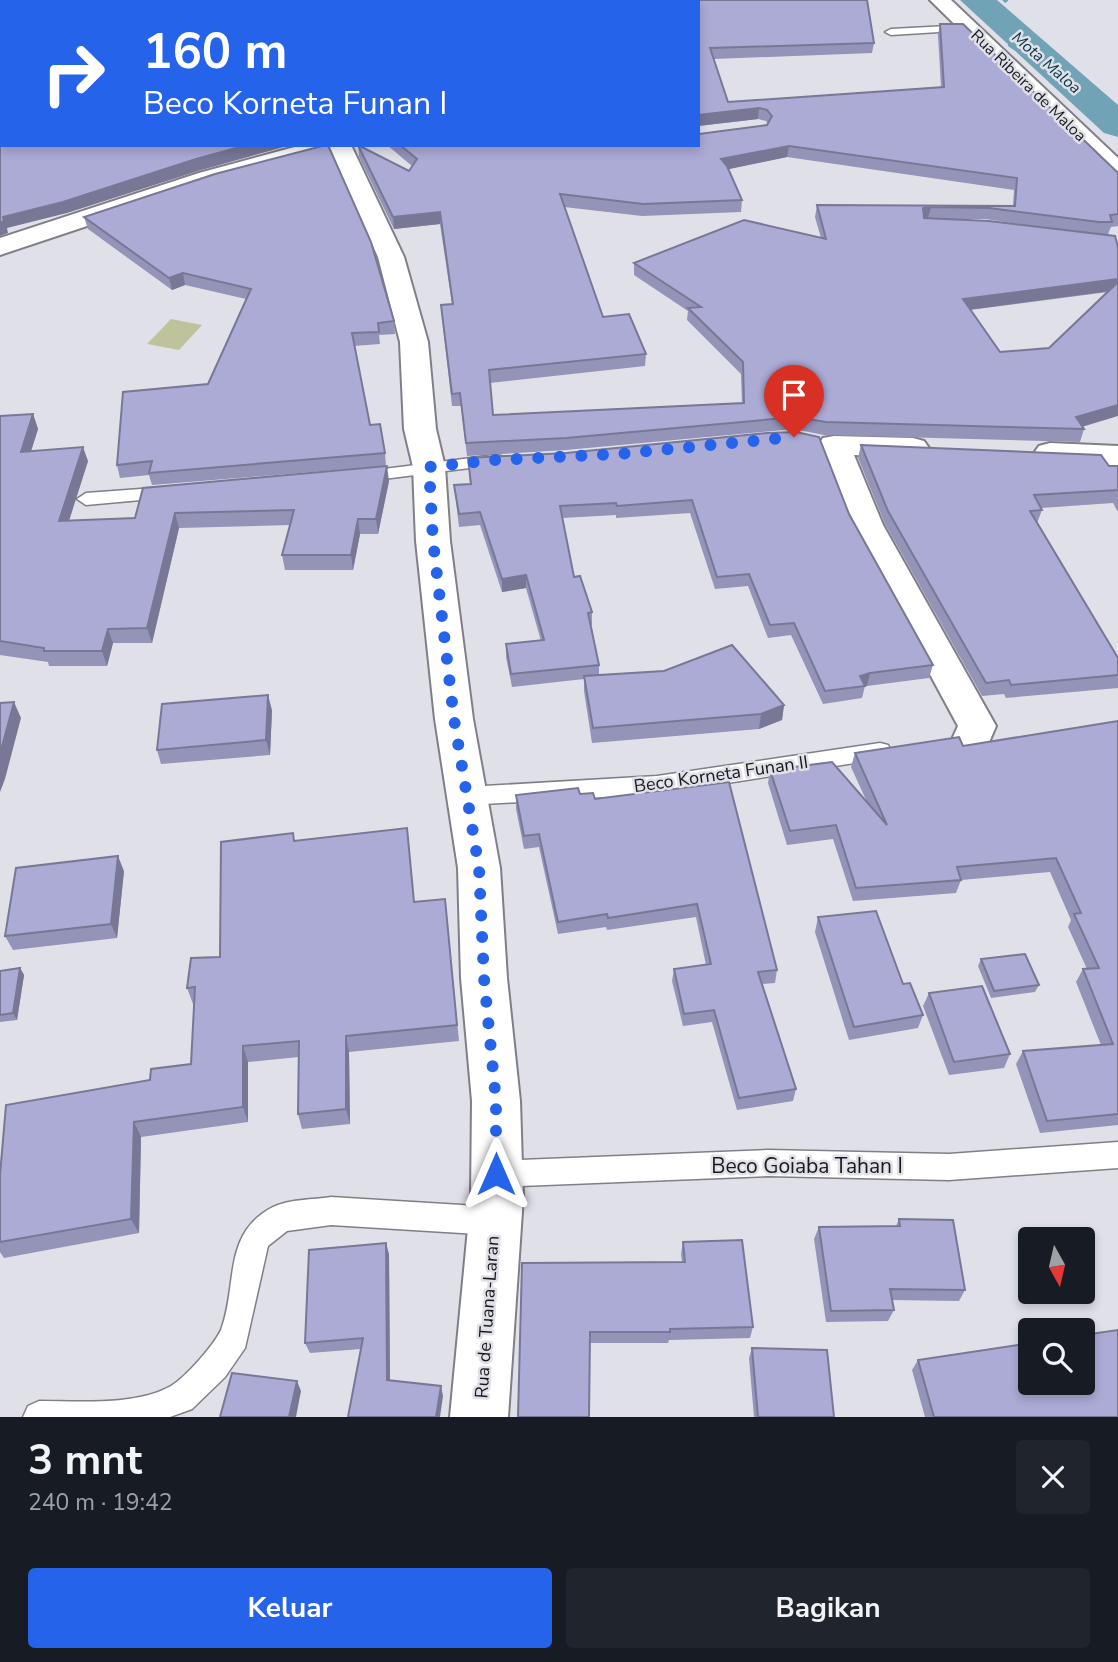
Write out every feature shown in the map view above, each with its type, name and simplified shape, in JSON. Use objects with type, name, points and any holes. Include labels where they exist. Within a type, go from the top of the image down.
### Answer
[{"type":"street","name":"Rua Ribeira de Maloa","points":[[940,0],[1118,171]]},
{"type":"street","points":[[0,247],[176,186],[276,157],[327,147]]},
{"type":"street","name":"Rua de Tuana-Laran","points":[[338,147],[391,257],[414,342],[420,429],[429,467],[435,554],[479,868],[484,978],[496,1101],[494,1221],[479,1417]]},
{"type":"street","points":[[943,449],[828,443],[866,526],[977,726],[959,739]]},
{"type":"street","points":[[1024,452],[1118,456]]},
{"type":"lane","points":[[891,32],[969,28]]},
{"type":"lane","points":[[342,479],[429,467],[518,459]]},
{"type":"lane","points":[[86,499],[180,492]]},
{"type":"lane","name":"Beco Korneta Funan II","points":[[467,796],[657,785],[904,747]]},
{"type":"lane","name":"Beco Goiaba Tahan I","points":[[496,1174],[768,1163],[949,1167],[1118,1155]]},
{"type":"lane","points":[[39,1417],[130,1415],[181,1398],[214,1366],[234,1337],[255,1238],[281,1218],[331,1211],[494,1221]]},
{"type":"green space","points":[[171,319],[202,325],[179,350],[147,344]]},
{"type":"building","points":[[700,0],[867,0],[874,43],[710,48],[728,102],[944,87],[940,24],[963,24],[1118,173],[1118,214],[1110,215],[1112,222],[1099,222],[989,208],[931,207],[923,208],[924,218],[989,221],[1115,236],[1118,247],[1118,279],[963,299],[1000,352],[1049,348],[1118,282],[1118,405],[1076,417],[1084,429],[826,422],[796,417],[566,438],[466,443],[460,393],[452,394],[441,305],[453,304],[440,212],[393,217],[359,147],[409,171],[417,159],[402,147],[700,147],[700,134],[767,125],[772,116],[767,110],[759,108],[700,115]],"holes":[[[789,146],[1017,178],[1015,206],[817,205],[826,239],[744,220],[634,263],[701,307],[688,308],[743,362],[744,403],[493,415],[489,370],[646,354],[629,314],[603,317],[560,194],[643,204],[742,200],[727,166],[721,159]]]},
{"type":"building","points":[[0,147],[240,147],[63,202],[3,217],[4,221],[0,223]]},
{"type":"building","points":[[329,147],[371,242],[394,321],[378,323],[379,332],[352,333],[370,425],[380,424],[385,453],[149,473],[152,461],[117,465],[123,392],[208,384],[251,289],[183,273],[169,278],[84,217],[215,174]]},
{"type":"building","points":[[33,414],[21,452],[83,447],[59,521],[135,518],[143,488],[387,466],[376,519],[358,519],[351,555],[282,555],[294,510],[175,513],[147,628],[108,629],[102,651],[44,651],[44,648],[0,641],[0,416]]},
{"type":"building","points":[[796,432],[819,437],[849,514],[933,665],[870,673],[860,676],[865,686],[825,691],[794,623],[770,625],[749,574],[717,577],[692,500],[617,506],[616,503],[560,506],[574,577],[580,576],[592,612],[588,613],[599,665],[511,674],[506,644],[544,640],[526,575],[502,579],[480,512],[459,514],[454,485],[471,484],[468,458],[566,453]]},
{"type":"building","points":[[861,445],[1101,455],[1109,466],[1118,466],[1118,490],[1034,495],[1042,510],[1030,511],[1118,658],[1118,675],[1011,685],[1009,680],[986,683],[888,511]]},
{"type":"building","points":[[732,645],[784,705],[761,714],[593,728],[584,676],[664,671]]},
{"type":"building","points":[[268,695],[266,740],[157,750],[162,704]]},
{"type":"building","points":[[14,702],[0,754],[0,703]]},
{"type":"building","points":[[1118,721],[1118,1114],[1047,1121],[1023,1051],[1113,1044],[1083,969],[1099,968],[1074,914],[1081,913],[1056,858],[957,867],[961,880],[856,888],[836,825],[790,831],[770,770],[832,762],[887,825],[855,753],[959,737],[963,746]]},
{"type":"building","points":[[729,782],[777,970],[758,972],[796,1089],[739,1098],[714,1010],[684,1014],[674,969],[711,964],[697,904],[608,918],[607,914],[558,922],[539,834],[524,836],[516,795],[578,788],[580,794],[593,793],[595,799]]},
{"type":"building","points":[[407,828],[414,902],[445,899],[457,1025],[346,1036],[346,1109],[298,1114],[299,1041],[243,1046],[243,1107],[134,1122],[131,1219],[0,1242],[0,1175],[6,1105],[150,1080],[151,1069],[191,1064],[195,987],[187,988],[191,958],[220,957],[221,842],[293,833],[294,841]]},
{"type":"building","points":[[118,856],[111,924],[5,936],[16,868]]},
{"type":"building","points":[[876,911],[903,984],[910,983],[923,1015],[854,1027],[818,917]]},
{"type":"building","points":[[1025,954],[1039,985],[994,991],[981,959]]},
{"type":"building","points":[[20,968],[13,1013],[0,1015],[0,971]]},
{"type":"building","points":[[982,986],[1010,1054],[954,1062],[929,993]]},
{"type":"building","points":[[899,1219],[953,1220],[965,1290],[890,1289],[894,1310],[831,1311],[819,1227],[900,1226]]},
{"type":"building","points":[[742,1240],[753,1327],[670,1329],[670,1332],[590,1332],[589,1417],[518,1417],[522,1263],[685,1262],[683,1242]]},
{"type":"building","points":[[386,1243],[387,1380],[441,1386],[436,1417],[348,1417],[363,1338],[305,1343],[309,1250]]},
{"type":"building","points":[[1118,1330],[1118,1417],[934,1417],[918,1360],[1018,1345],[1018,1395],[1095,1395],[1095,1333]]},
{"type":"building","points":[[752,1348],[827,1350],[834,1417],[758,1417]]},
{"type":"building","points":[[232,1373],[297,1381],[289,1417],[220,1417]]},
{"type":"waterway","name":"Mota Maloa","points":[[977,0],[1118,125]]},
{"type":"waterway","points":[[1010,45],[1025,55]]},
{"type":"route","points":[[496,1174],[496,1101],[484,978],[479,868],[454,719],[433,541],[429,467],[494,460],[619,454],[794,437]]}]
